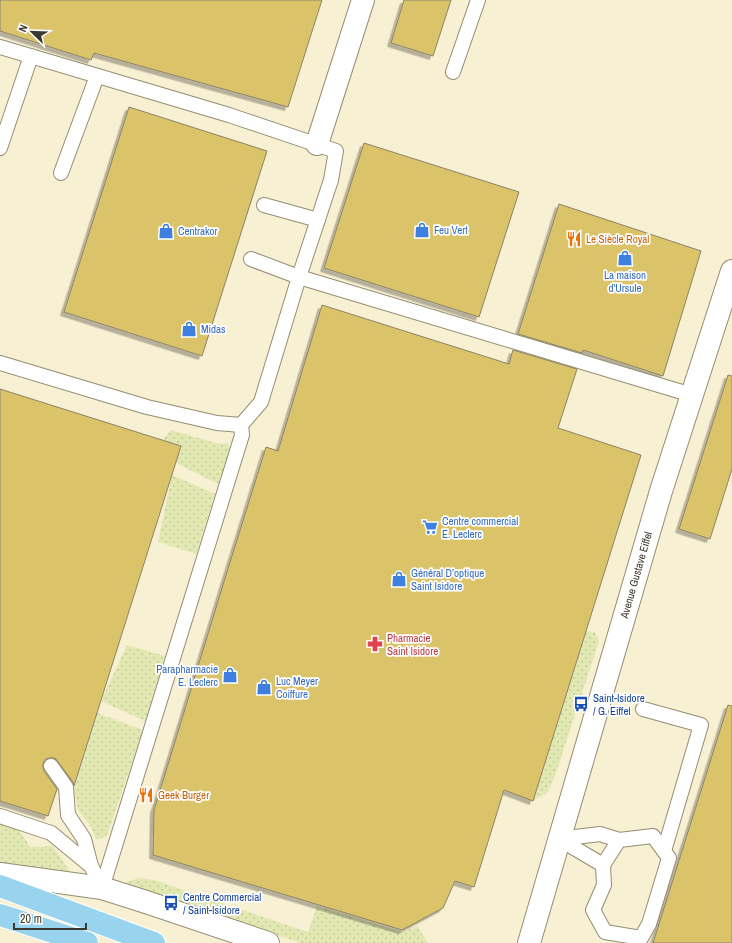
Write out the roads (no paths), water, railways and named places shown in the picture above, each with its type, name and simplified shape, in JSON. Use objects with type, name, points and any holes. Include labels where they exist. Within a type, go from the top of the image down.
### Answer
[{"type":"main road","points":[[0,886],[154,943]]},
{"type":"main road","points":[[0,915],[87,943]]},
{"type":"street","points":[[317,144],[363,0]]},
{"type":"street","name":"Avenue Gustave Eiffel","points":[[529,943],[546,880],[661,491],[732,271]]},
{"type":"street","points":[[0,874],[102,888],[268,943]]},
{"type":"street","name":"Avenue Gustave Eiffel","points":[[514,943],[528,921],[546,880]]},
{"type":"lane","points":[[453,72],[478,0]]},
{"type":"lane","points":[[0,47],[229,115],[336,151],[331,180],[299,277],[261,402],[240,425]]},
{"type":"lane","points":[[0,148],[31,56]]},
{"type":"lane","points":[[61,173],[96,76]]},
{"type":"lane","points":[[264,205],[318,220]]},
{"type":"lane","points":[[251,259],[299,277],[692,395]]},
{"type":"lane","points":[[0,363],[147,407],[217,423],[240,425]]},
{"type":"lane","points":[[102,888],[242,434],[240,425]]},
{"type":"lane","points":[[643,709],[701,726],[664,851]]},
{"type":"lane","points":[[51,766],[66,787],[68,815],[84,839],[91,866],[102,888]]},
{"type":"lane","points":[[0,816],[51,833],[91,866]]},
{"type":"lane","points":[[559,839],[600,834],[619,840],[654,836],[669,858],[649,924],[641,938],[605,932],[593,910],[604,885],[603,865],[619,840]]},
{"type":"lane","points":[[559,839],[603,865]]},
{"type":"place","name":"Feu Vert","points":[[422,230]]},
{"type":"place","name":"Centrakor","points":[[166,231]]},
{"type":"place","name":"Le Siècle Royal","points":[[574,239]]},
{"type":"place","name":"La maison d'Ursule","points":[[625,258]]},
{"type":"place","name":"Midas","points":[[189,329]]},
{"type":"place","name":"Centre commercial E. Leclerc","points":[[430,527]]},
{"type":"place","name":"Général D’optique Saint Isidore","points":[[399,579]]},
{"type":"place","name":"Pharmacie Saint Isidore","points":[[375,644]]},
{"type":"place","name":"Parapharmacie E. Leclerc","points":[[230,675]]},
{"type":"place","name":"Luc Meyer Coiffure","points":[[264,687]]},
{"type":"place","name":"Saint-Isidore / G. Eiffel","points":[[581,704]]},
{"type":"place","name":"Geek Burger","points":[[146,795]]},
{"type":"place","name":"Centre Commercial / Saint-Isidore","points":[[171,903]]}]
